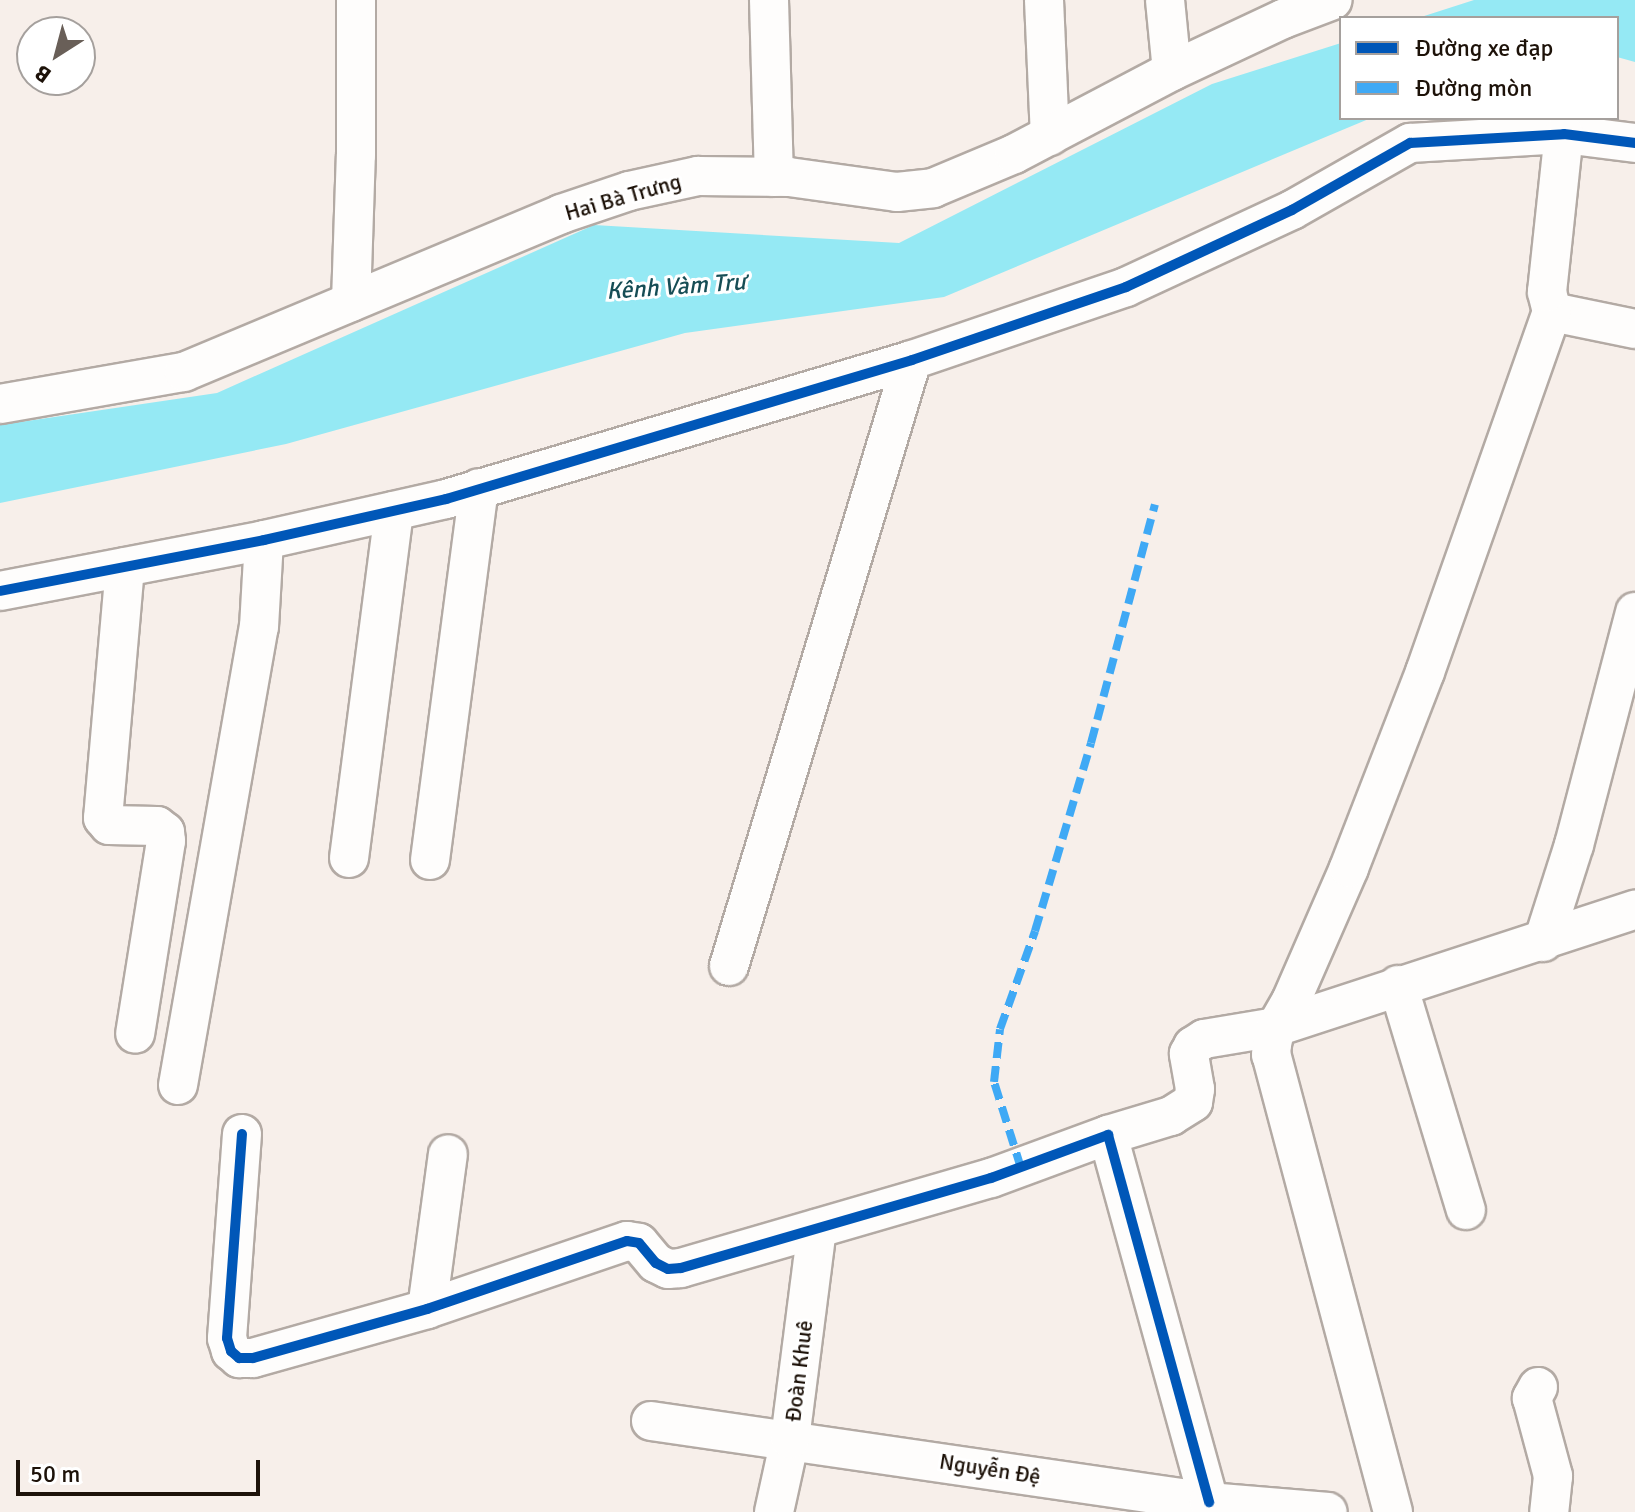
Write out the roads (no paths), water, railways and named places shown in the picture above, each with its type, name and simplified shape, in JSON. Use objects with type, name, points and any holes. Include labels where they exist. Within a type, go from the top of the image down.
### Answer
[{"type":"street","points":[[351,302],[356,155],[356,0]]},
{"type":"street","points":[[769,0],[774,177]]},
{"type":"street","points":[[1044,0],[1050,136]]},
{"type":"street","points":[[1165,0],[1172,71]]},
{"type":"street","name":"Hai Bà Trưng","points":[[0,404],[184,372],[561,214],[629,191],[698,176],[774,177],[897,192],[933,188],[975,172],[1050,136],[1282,9],[1333,0]]},
{"type":"street","points":[[1393,1512],[1271,1055],[1276,1027],[1291,1001],[1349,868],[1414,700],[1552,312],[1547,292],[1564,134]]},
{"type":"street","points":[[0,591],[264,540],[394,511],[912,360],[1126,287],[1292,210],[1410,143],[1564,134],[1635,143]]},
{"type":"street","points":[[1552,312],[1635,329]]},
{"type":"street","points":[[729,966],[912,360]]},
{"type":"street","points":[[430,860],[479,488]]},
{"type":"street","points":[[349,858],[394,511]]},
{"type":"street","points":[[178,1085],[259,627],[264,540]]},
{"type":"street","points":[[125,567],[103,818],[109,825],[157,826],[165,832],[166,841],[135,1034]]},
{"type":"street","points":[[1543,942],[1590,788],[1635,612]]},
{"type":"street","points":[[242,1134],[227,1338],[231,1351],[239,1358],[253,1358],[427,1309],[627,1241],[639,1243],[656,1263],[668,1269],[681,1268],[991,1178],[1108,1135],[1171,1116],[1193,1102],[1195,1089],[1189,1054],[1197,1042],[1276,1027],[1635,910]]},
{"type":"street","points":[[1398,985],[1466,1210]]},
{"type":"street","points":[[1108,1135],[1209,1502]]},
{"type":"street","points":[[427,1309],[448,1154]]},
{"type":"street","name":"Đoàn Khuê","points":[[774,1512],[790,1439],[817,1229]]},
{"type":"street","points":[[1538,1387],[1532,1398],[1553,1476],[1549,1512]]},
{"type":"street","name":"Nguyễn Đệ","points":[[651,1421],[1209,1502],[1328,1512]]},
{"type":"water","points":[[1474,0],[1635,0],[1635,62],[1619,58],[1619,16],[1424,16]]},
{"type":"water","name":"Kênh Vàm Trư","points":[[1339,44],[1339,120],[1366,120],[944,297],[685,333],[286,444],[0,503],[0,425],[217,393],[594,225],[899,243],[1212,84]]}]
